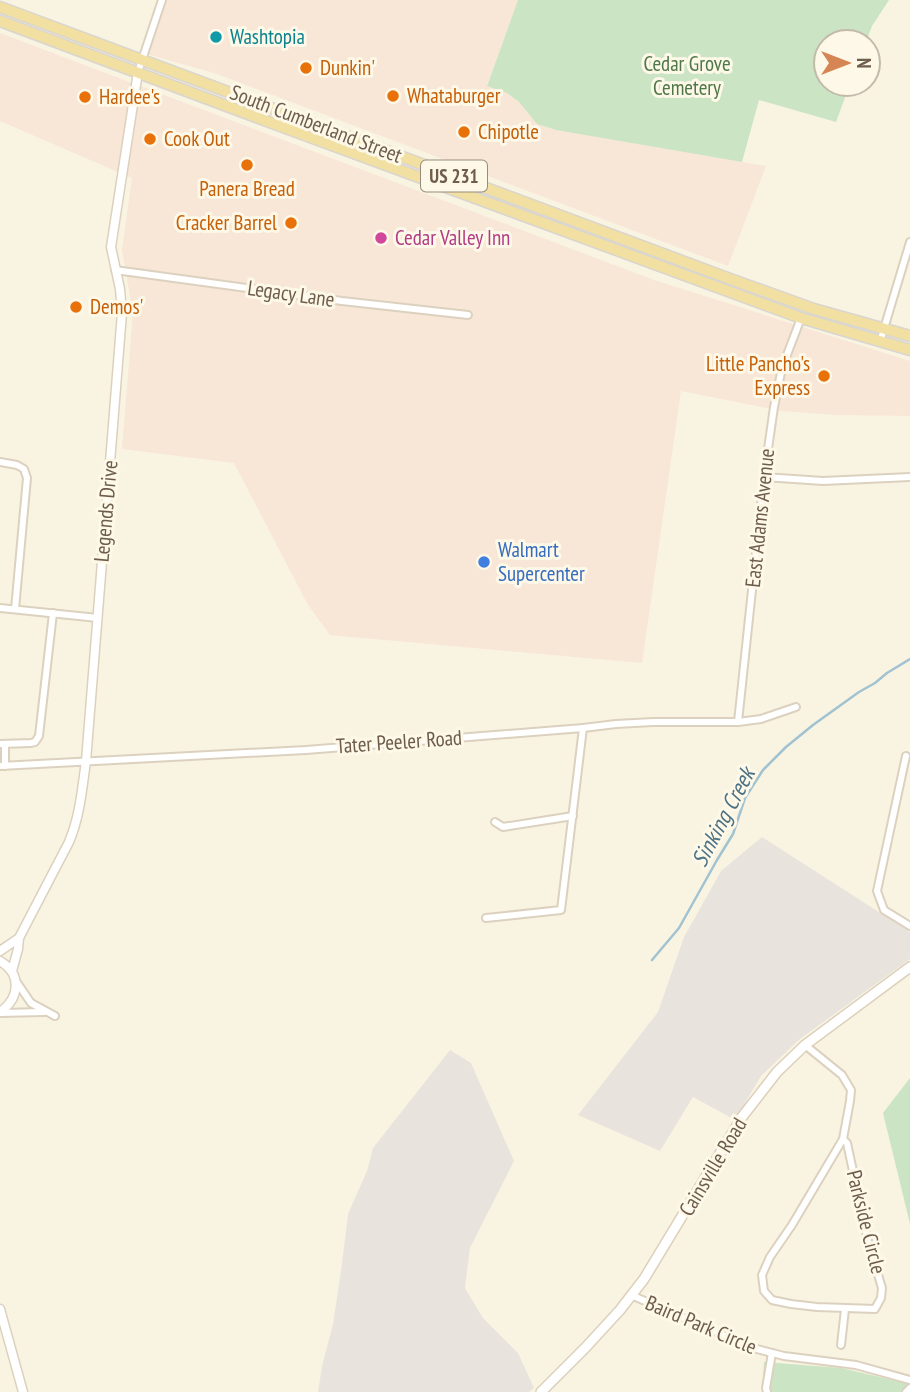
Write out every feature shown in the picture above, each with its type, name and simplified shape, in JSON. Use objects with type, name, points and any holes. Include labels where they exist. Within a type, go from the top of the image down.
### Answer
[{"type":"main road","name":"South Cumberland Street","points":[[0,7],[733,280],[814,309],[910,336]]},
{"type":"main road","name":"South Cumberland Street","points":[[0,21],[801,318],[910,350]]},
{"type":"main road","name":"Cainsville Road","points":[[541,1392],[586,1347],[631,1295],[667,1242],[742,1117],[777,1072],[806,1045],[910,967]]},
{"type":"street","points":[[138,72],[162,0]]},
{"type":"street","name":"Legends Drive","points":[[12,971],[20,935],[76,826],[86,761],[122,313],[111,247],[138,72]]},
{"type":"street","points":[[880,342],[910,242]]},
{"type":"street","name":"Legacy Lane","points":[[115,270],[468,315]]},
{"type":"street","name":"East Adams Avenue","points":[[738,722],[764,477],[778,383],[790,342],[801,318]]},
{"type":"street","points":[[0,462],[24,468],[27,478],[15,609]]},
{"type":"street","points":[[764,477],[824,481],[910,477]]},
{"type":"street","points":[[0,608],[98,618]]},
{"type":"street","points":[[3,766],[2,744],[31,743],[39,736],[53,613]]},
{"type":"street","name":"Tater Peeler Road","points":[[3,766],[306,750],[615,724],[738,722],[761,719],[796,707]]},
{"type":"street","points":[[486,918],[561,910],[583,728]]},
{"type":"street","points":[[906,756],[877,891],[884,910],[910,926]]},
{"type":"street","points":[[495,822],[503,827],[573,816]]},
{"type":"street","name":"Legends Drive","points":[[0,951],[20,935]]},
{"type":"street","points":[[0,961],[12,971],[16,990],[13,1000],[0,1013]]},
{"type":"street","points":[[15,980],[29,1000],[55,1016]]},
{"type":"street","points":[[0,1013],[47,1013]]},
{"type":"street","name":"Parkside Circle","points":[[806,1045],[842,1075],[850,1090],[850,1101],[843,1139],[770,1257],[762,1275],[764,1291],[772,1300],[817,1307],[875,1309],[881,1298],[882,1288],[868,1241],[847,1143],[843,1139]]},
{"type":"street","name":"Baird Park Circle","points":[[631,1295],[753,1348],[785,1356],[856,1365],[910,1380]]},
{"type":"street","points":[[0,1309],[23,1392]]},
{"type":"street","points":[[841,1345],[845,1309]]},
{"type":"street","name":"Baird Park Circle","points":[[767,1392],[772,1353]]},
{"type":"shaded area","points":[[163,0],[518,0],[487,85],[507,93],[519,102],[537,124],[556,130],[766,166],[728,266],[214,73],[147,54]]},
{"type":"shaded area","points":[[0,33],[654,280],[910,361],[910,416],[782,411],[681,391],[642,663],[330,635],[308,605],[234,463],[122,449],[133,313],[122,250],[132,178],[0,121]]},
{"type":"shaded area","points":[[762,837],[910,932],[910,959],[800,1039],[761,1076],[735,1120],[693,1097],[660,1151],[578,1115],[658,1012],[684,937],[721,871]]},
{"type":"shaded area","points":[[450,1050],[471,1063],[514,1161],[470,1248],[465,1288],[483,1318],[518,1353],[534,1388],[529,1392],[318,1392],[333,1324],[348,1214],[367,1171],[373,1148]]},
{"type":"green space","name":"Cedar Grove Cemetery","points":[[518,0],[889,0],[871,28],[812,28],[812,98],[845,98],[836,122],[759,100],[742,162],[556,130],[537,124],[519,102],[507,93],[487,86]]},
{"type":"green space","points":[[910,1078],[910,1224],[883,1113]]},
{"type":"green space","points":[[764,1362],[841,1368],[910,1384],[910,1392],[762,1392]]},
{"type":"waterway","name":"Sinking Creek","points":[[652,960],[679,928],[733,834],[745,798],[763,770],[813,725],[910,659]]},
{"type":"place","name":"Washtopia","points":[[216,37]]},
{"type":"place","name":"Dunkin'","points":[[306,68]]},
{"type":"place","name":"Whataburger","points":[[393,96]]},
{"type":"place","name":"Hardee's","points":[[85,97]]},
{"type":"place","name":"Chipotle","points":[[464,132]]},
{"type":"place","name":"Cook Out","points":[[150,139]]},
{"type":"place","name":"Panera Bread","points":[[247,165]]},
{"type":"place","name":"Cracker Barrel","points":[[291,223]]},
{"type":"place","name":"Cedar Valley Inn","points":[[381,238]]},
{"type":"place","name":"Demos'","points":[[76,307]]},
{"type":"place","name":"Little Pancho's Express","points":[[824,376]]},
{"type":"place","name":"Walmart Supercenter","points":[[484,562]]}]
